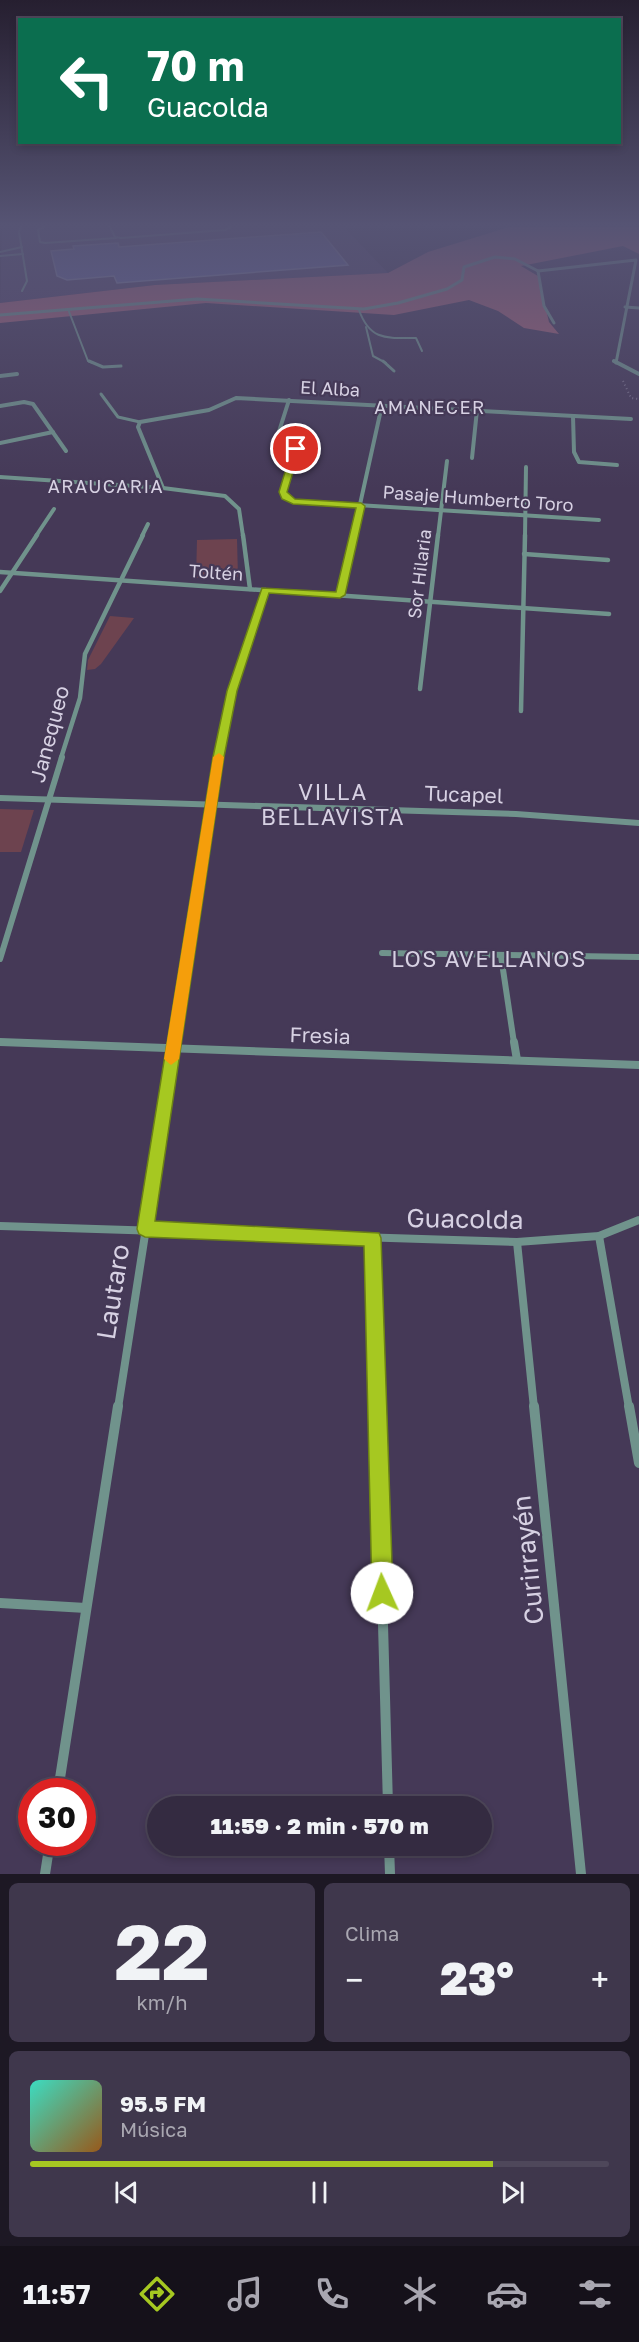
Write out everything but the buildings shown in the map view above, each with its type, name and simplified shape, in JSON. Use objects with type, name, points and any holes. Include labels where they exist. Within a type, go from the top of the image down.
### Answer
[{"type":"street","points":[[549,314],[554,323]]},
{"type":"street","points":[[624,314],[614,362],[639,374]]},
{"type":"street","points":[[0,376],[17,374]]},
{"type":"street","name":"El Alba","points":[[140,422],[145,418],[209,410],[236,398],[631,419]]},
{"type":"street","points":[[275,444],[289,400]]},
{"type":"street","points":[[0,406],[31,402],[66,452]]},
{"type":"street","points":[[340,595],[382,405]]},
{"type":"street","points":[[472,458],[477,410]]},
{"type":"street","points":[[573,416],[574,452],[579,462],[617,465]]},
{"type":"street","points":[[140,422],[140,433],[163,488]]},
{"type":"street","points":[[0,443],[53,432]]},
{"type":"street","name":"Pasaje Humberto Toro","points":[[296,449],[283,492],[285,497],[293,501],[599,520]]},
{"type":"street","name":"Sor Hilaria","points":[[420,689],[447,461]]},
{"type":"street","points":[[521,711],[526,467]]},
{"type":"street","points":[[0,477],[163,488],[225,496],[239,509],[250,589]]},
{"type":"street","points":[[0,591],[54,509]]},
{"type":"street","name":"Janequeo","points":[[0,959],[80,698],[85,654],[148,524]]},
{"type":"street","points":[[524,554],[608,560]]},
{"type":"street","name":"Toltén","points":[[0,572],[609,614]]},
{"type":"street","name":"Lautaro","points":[[60,1778],[226,711],[265,590]]},
{"type":"street","name":"Tucapel","points":[[0,798],[211,802],[516,814],[639,823]]},
{"type":"street","points":[[382,953],[639,957]]},
{"type":"street","points":[[501,956],[517,1060]]},
{"type":"street","name":"Fresia","points":[[0,1042],[639,1065]]},
{"type":"street","name":"Guacolda","points":[[0,1226],[517,1242],[599,1236],[639,1220]]},
{"type":"street","points":[[599,1236],[636,1417],[639,1464]]},
{"type":"street","points":[[373,1238],[388,1796]]},
{"type":"street","name":"Curirrayén","points":[[517,1242],[581,1874]]},
{"type":"street","points":[[0,1603],[86,1608]]},
{"type":"street","points":[[45,1874],[48,1856]]},
{"type":"street","points":[[389,1856],[390,1874]]},
{"type":"lane","points":[[70,314],[90,363],[108,368],[121,366]]},
{"type":"lane","points":[[360,314],[374,356],[388,364],[394,371]]},
{"type":"lane","points":[[366,327],[386,337],[416,338],[422,351]]},
{"type":"lane","points":[[101,394],[118,417],[140,422]]},
{"type":"shaded area","points":[[0,314],[88,314],[0,323]]},
{"type":"shaded area","points":[[503,314],[547,314],[549,322],[559,334],[524,328]]},
{"type":"shaded area","points":[[237,539],[238,577],[196,578],[197,540]]},
{"type":"shaded area","points":[[110,616],[134,618],[101,664],[95,669],[87,670],[88,660]]},
{"type":"shaded area","points":[[0,809],[34,810],[21,852],[0,852]]},
{"type":"slow traffic","points":[[171,1059],[219,757]]},
{"type":"district","name":"AMANECER","points":[[430,408]]},
{"type":"district","name":"ARAUCARIA","points":[[106,487]]},
{"type":"district","name":"VILLA BELLAVISTA","points":[[333,804]]},
{"type":"district","name":"LOS AVELLANOS","points":[[489,959]]},
{"type":"route","points":[[296,449],[283,492],[285,497],[293,501],[361,506],[340,595],[265,590],[226,711],[145,1229],[373,1238],[382,1593]]}]
